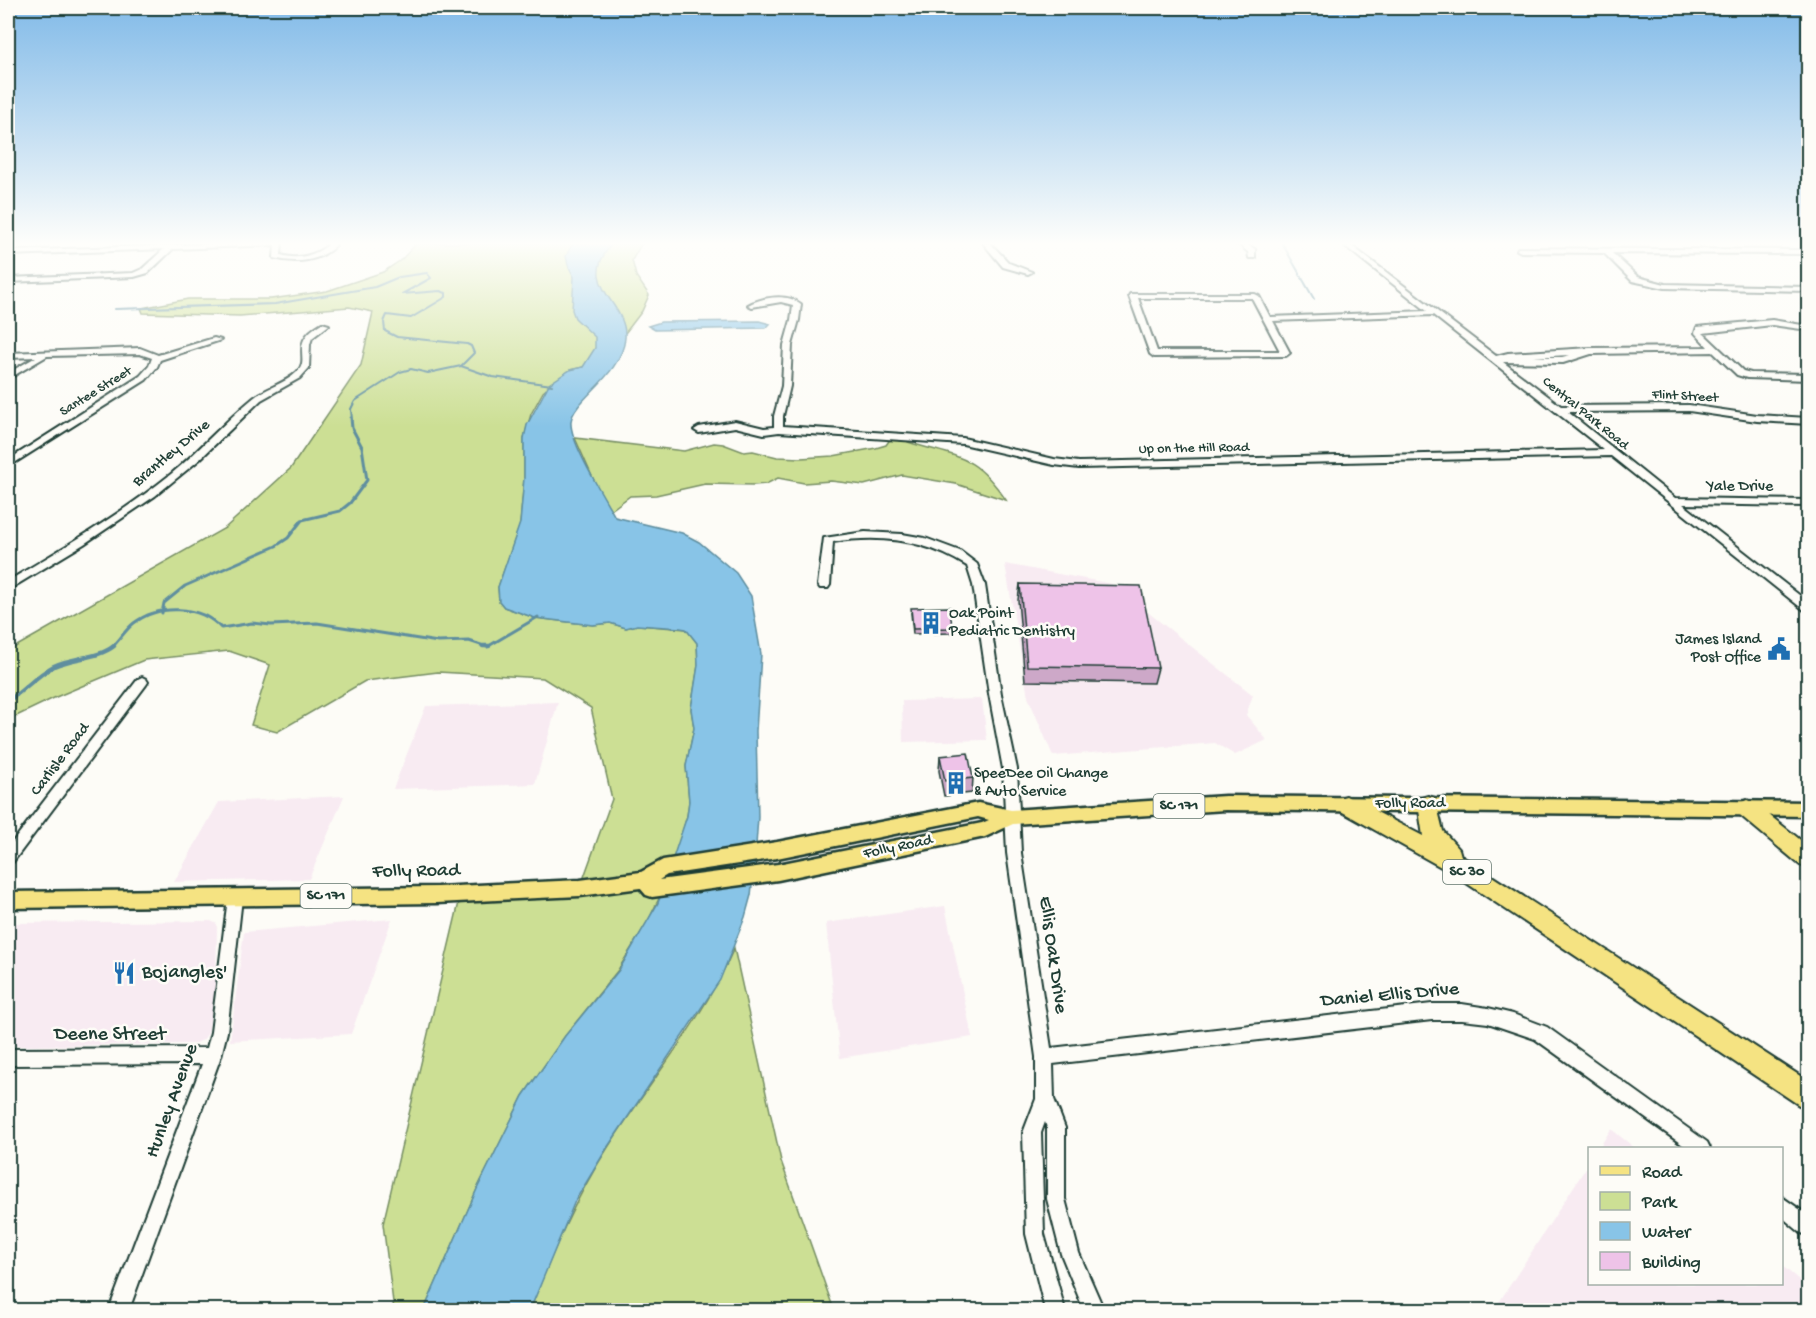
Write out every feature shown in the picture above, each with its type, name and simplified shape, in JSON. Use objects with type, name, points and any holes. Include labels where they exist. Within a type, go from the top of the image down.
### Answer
[{"type":"highway","name":"SC 30","points":[[1346,804],[1466,871],[1809,1096]]},
{"type":"highway","points":[[1428,804],[1432,834],[1466,871]]},
{"type":"highway","points":[[1748,809],[1809,858]]},
{"type":"main road","name":"Folly Road","points":[[8,900],[491,893],[580,888],[644,880],[663,868],[777,850],[978,810],[1011,816],[1162,808],[1205,803],[1809,809]]},
{"type":"main road","name":"Folly Road","points":[[644,880],[652,890],[778,872],[985,830],[1011,816]]},
{"type":"street","points":[[779,429],[777,422],[787,382],[788,348],[796,323],[797,305]]},
{"type":"street","points":[[1136,305],[1154,354],[1286,353],[1260,305]]},
{"type":"street","name":"Central Park Road","points":[[1422,305],[1499,359],[1612,453],[1809,607]]},
{"type":"street","points":[[1266,315],[1429,310]]},
{"type":"street","points":[[1809,328],[1772,323],[1700,330],[1699,333],[1740,373],[1750,376],[1809,377]]},
{"type":"street","name":"Brantley Drive","points":[[8,586],[135,504],[195,459],[268,390],[302,373],[305,365],[304,345],[309,336],[325,324]]},
{"type":"street","points":[[156,358],[217,340]]},
{"type":"street","points":[[1499,359],[1563,360],[1590,351],[1715,350]]},
{"type":"street","name":"Santee Street","points":[[8,355],[140,351],[154,355],[156,358],[153,368],[143,378],[8,464]]},
{"type":"street","points":[[8,376],[44,355]]},
{"type":"street","name":"Flint Street","points":[[1559,409],[1689,408],[1757,418],[1809,420]]},
{"type":"street","name":"Up on the Hill Road","points":[[699,430],[735,424],[764,431],[779,429],[963,441],[1054,462],[1079,465],[1612,453]]},
{"type":"street","name":"Yale Drive","points":[[1672,501],[1809,503]]},
{"type":"street","name":"Ellis Oak Drive","points":[[824,585],[828,540],[852,535],[881,535],[916,540],[944,547],[972,564],[978,585],[995,694],[1010,770],[1014,853],[1044,1057],[1045,1099],[1056,1128],[1056,1199],[1070,1254],[1094,1311]]},
{"type":"street","name":"Carlisle Road","points":[[8,858],[142,682]]},
{"type":"street","name":"Hunley Avenue","points":[[119,1311],[213,1056],[219,1032],[235,898]]},
{"type":"street","name":"Daniel Ellis Drive","points":[[1044,1057],[1464,1010],[1514,1022],[1540,1033],[1698,1147]]},
{"type":"street","name":"Deene Street","points":[[8,1057],[213,1056]]},
{"type":"street","name":"Ellis Oak Drive","points":[[1045,1099],[1032,1133],[1035,1234],[1054,1311]]},
{"type":"street","points":[[1783,1207],[1809,1226]]},
{"type":"shaded area","points":[[1005,564],[1112,584],[1253,695],[1246,715],[1267,740],[1235,755],[1215,743],[1053,756],[1028,697]]},
{"type":"shaded area","points":[[982,699],[987,740],[903,742],[902,701]]},
{"type":"shaded area","points":[[558,702],[535,784],[393,789],[426,706]]},
{"type":"shaded area","points":[[344,796],[309,879],[174,882],[219,802]]},
{"type":"shaded area","points":[[945,906],[972,1037],[840,1058],[826,923]]},
{"type":"shaded area","points":[[392,919],[351,1034],[230,1041],[244,932]]},
{"type":"shaded area","points":[[211,921],[217,924],[216,986],[208,1033],[203,1040],[194,1044],[8,1046],[8,923]]},
{"type":"shaded area","points":[[1611,1129],[1634,1147],[1600,1147]]},
{"type":"shaded area","points":[[1588,1165],[1588,1285],[1783,1285],[1783,1267],[1808,1287],[1808,1310],[1494,1310]]},
{"type":"green space","points":[[159,305],[645,305],[626,332],[583,367],[570,370],[543,392],[531,414],[524,438],[524,478],[520,525],[498,587],[499,601],[504,607],[535,618],[593,625],[610,623],[626,628],[637,625],[686,629],[697,643],[698,665],[691,709],[694,728],[686,766],[689,801],[687,816],[668,880],[648,921],[618,970],[565,1036],[523,1096],[477,1189],[424,1310],[394,1310],[383,1224],[461,894],[580,888],[612,799],[591,708],[543,678],[438,672],[365,681],[277,732],[251,725],[270,665],[229,651],[144,660],[8,720],[8,651],[225,528],[291,468],[361,365],[373,312],[349,307],[240,316],[143,313],[141,308]]},
{"type":"green space","points":[[902,433],[908,436],[908,442],[953,455],[974,465],[995,485],[1006,500],[956,484],[902,475],[864,485],[831,481],[804,483],[778,478],[766,484],[705,484],[656,495],[630,496],[611,510],[599,492],[575,438],[684,451],[714,443],[744,452],[753,451],[777,457],[801,458],[833,456],[876,448],[886,445],[891,438]]},
{"type":"green space","points":[[734,948],[781,1161],[834,1310],[530,1310],[564,1228],[595,1168],[707,1001]]},
{"type":"water","points":[[572,305],[613,305],[624,325],[625,338],[616,363],[580,404],[571,421],[576,442],[588,470],[615,517],[682,533],[699,542],[736,573],[751,596],[761,654],[756,731],[758,817],[751,895],[745,917],[720,980],[607,1148],[575,1201],[530,1310],[424,1310],[477,1189],[523,1096],[565,1036],[619,970],[658,903],[687,816],[689,801],[686,766],[694,728],[691,709],[698,665],[697,643],[686,629],[637,625],[626,628],[610,623],[593,625],[535,618],[504,607],[499,601],[498,587],[520,523],[524,478],[524,438],[527,425],[549,384],[570,370],[583,367],[595,348],[595,337],[575,318]]},
{"type":"water","points":[[759,321],[770,324],[766,328],[655,330],[648,326],[661,322]]},
{"type":"building","points":[[1020,584],[1141,586],[1158,668],[1027,666]]},
{"type":"building","name":"Oak Point Pediatric Dentistry","points":[[950,607],[952,628],[913,629],[911,608]]},
{"type":"building","points":[[968,753],[973,778],[945,781],[940,756]]},
{"type":"waterway","points":[[115,309],[259,305]]},
{"type":"waterway","points":[[433,305],[411,318],[387,315],[384,322],[385,331],[397,337],[467,344],[471,346],[474,353],[461,366]]},
{"type":"waterway","points":[[352,420],[351,409],[355,401],[400,372],[411,369],[428,373],[461,366]]},
{"type":"waterway","points":[[461,366],[493,377],[552,385]]},
{"type":"waterway","points":[[162,611],[164,603],[185,586],[276,546],[288,538],[302,520],[340,511],[350,503],[367,480],[362,447],[352,428],[351,418]]},
{"type":"waterway","points":[[112,647],[134,623],[162,611]]},
{"type":"waterway","points":[[162,611],[191,611],[212,620],[221,628],[252,623],[271,625],[317,623],[438,642],[469,641],[484,646]]},
{"type":"waterway","points":[[489,646],[538,617]]},
{"type":"waterway","points":[[8,701],[54,666],[93,656],[114,646]]},
{"type":"waterway","points":[[484,646],[489,646]]},
{"type":"waterway","points":[[484,646],[489,646]]},
{"type":"place","name":"Oak Point Pediatric Dentistry","points":[[931,623]]},
{"type":"place","name":"James Island Post Office","points":[[1779,649]]},
{"type":"place","name":"SpeeDee Oil Change & Auto Service","points":[[956,783]]},
{"type":"place","name":"Bojangles'","points":[[124,973]]}]
